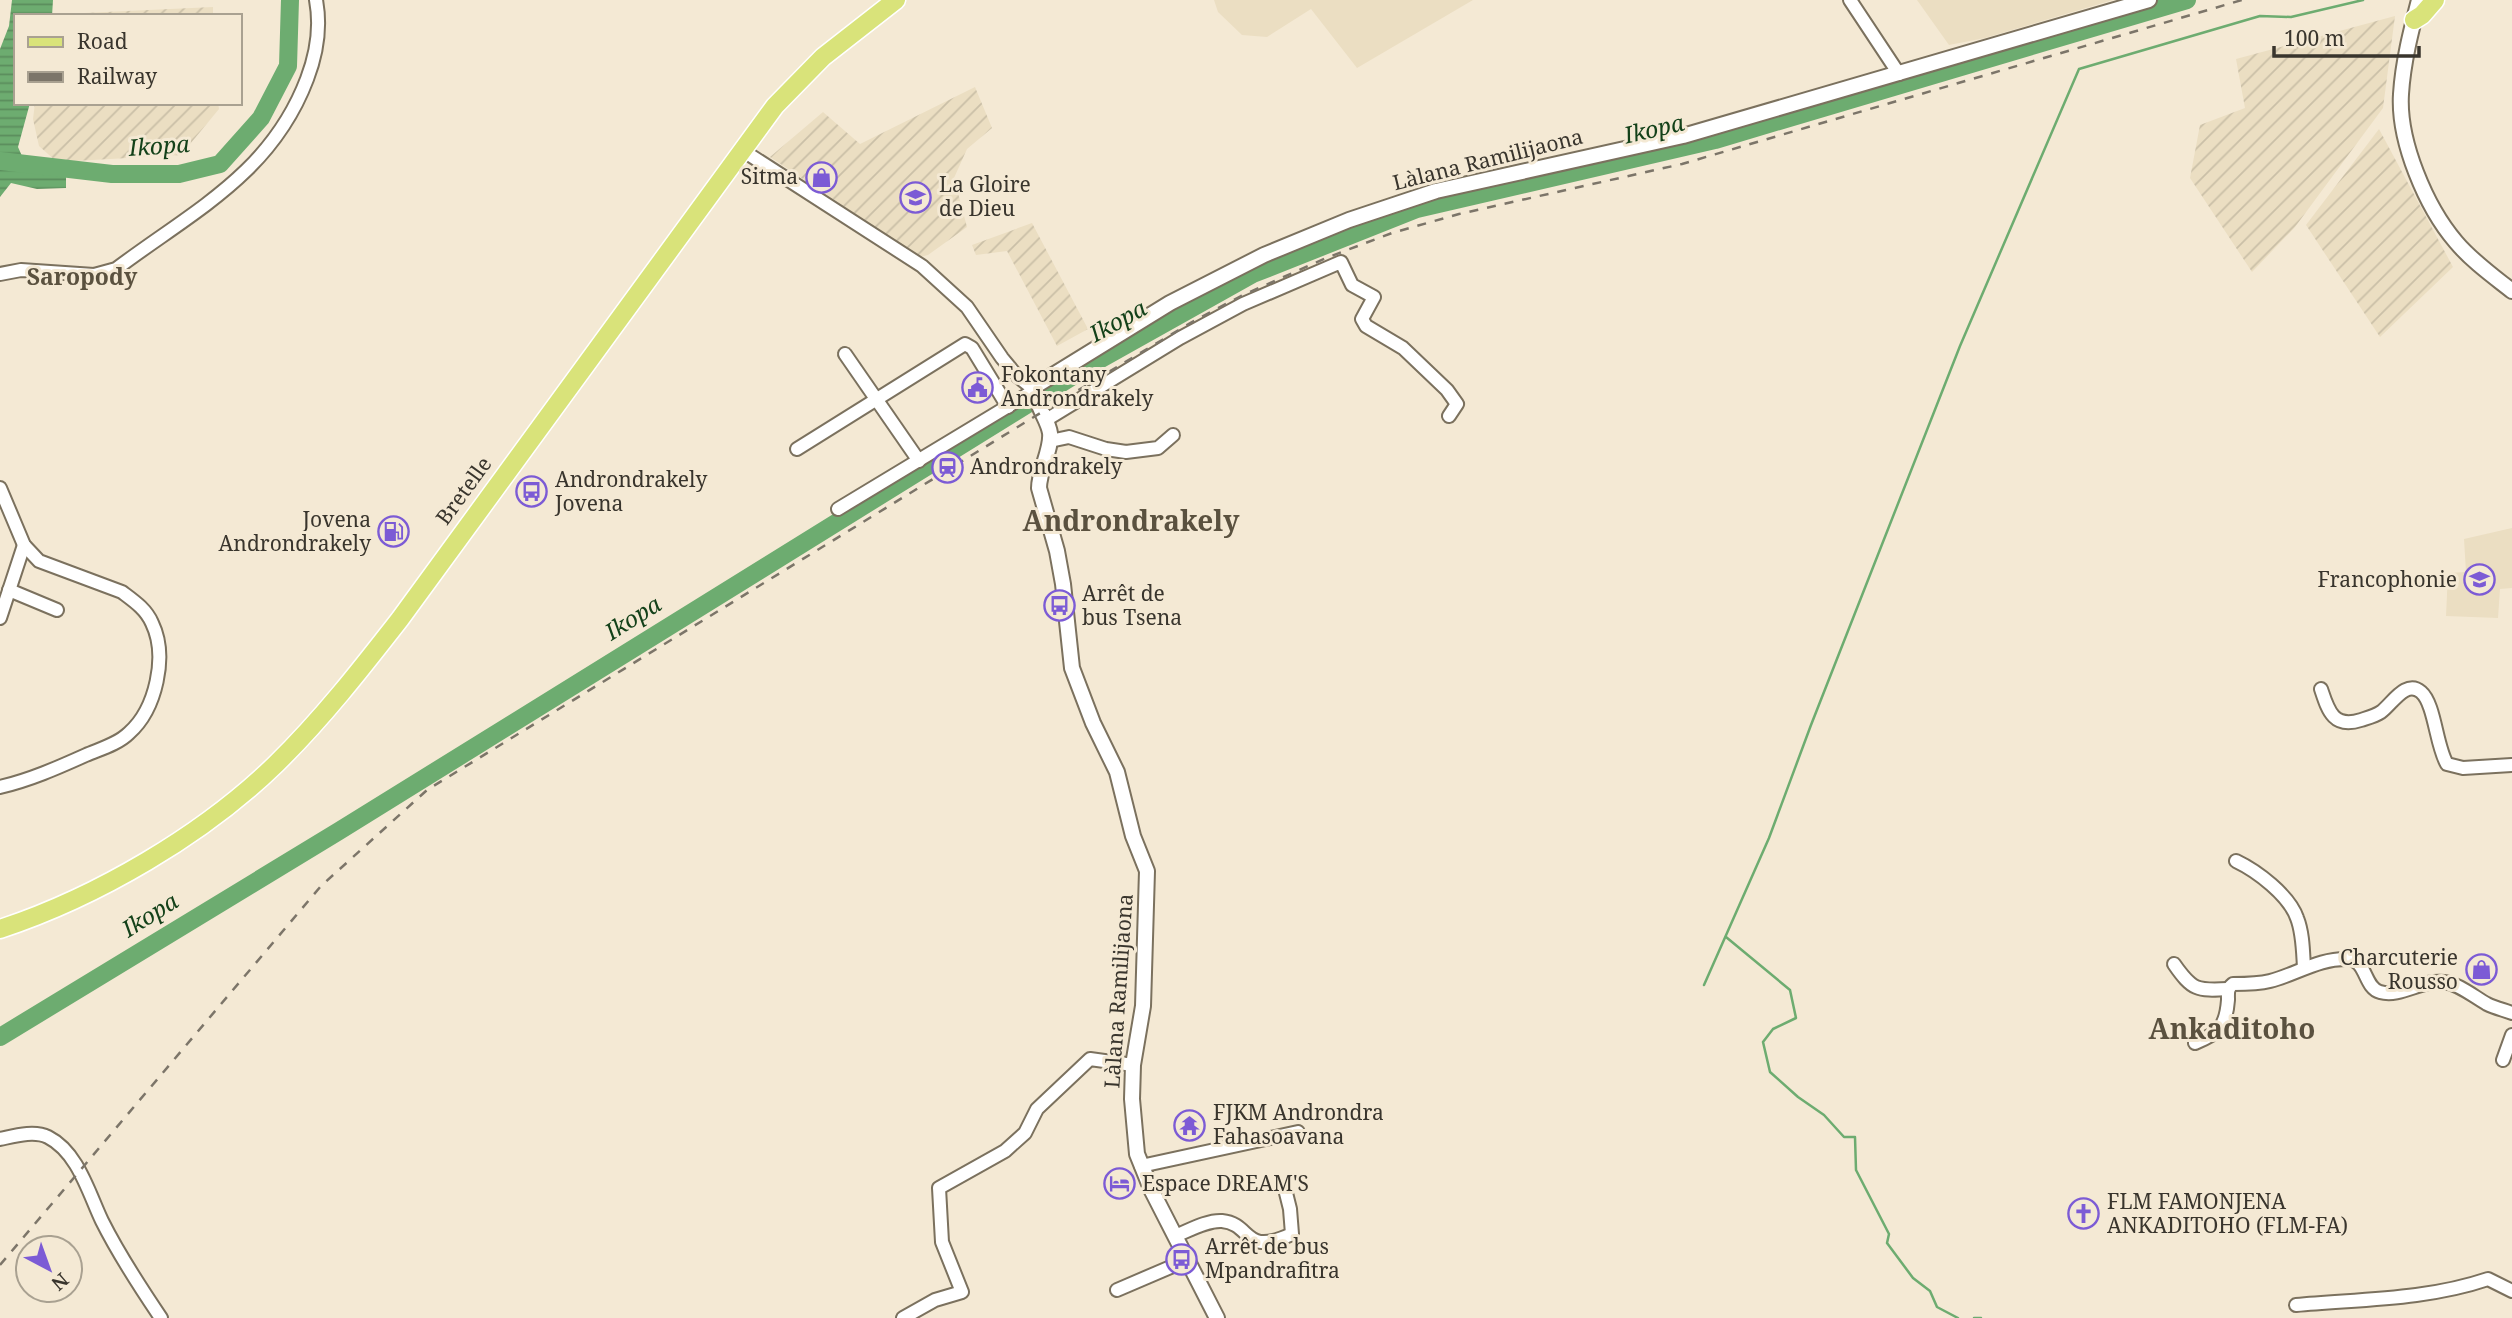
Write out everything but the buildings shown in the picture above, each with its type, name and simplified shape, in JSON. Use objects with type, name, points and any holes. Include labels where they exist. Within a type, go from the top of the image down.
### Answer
[{"type":"main road","name":"Bretelle","points":[[0,929],[76,898],[155,855],[229,804],[276,765],[339,697],[400,618],[775,106],[811,68],[857,28],[896,0]]},
{"type":"main road","points":[[2414,20],[2435,0]]},
{"type":"street","points":[[0,274],[21,270],[94,275],[116,269],[230,186],[274,142],[303,90],[319,35],[316,0]]},
{"type":"street","points":[[1850,0],[1899,74]]},
{"type":"street","name":"Làlana Ramilijaona","points":[[1217,1318],[1141,1166],[1133,1119],[1133,1065],[1143,1006],[1147,871],[1133,836],[1117,772],[1093,723],[1072,668],[1059,562],[1039,488],[1041,469],[1051,435],[1039,403],[1046,378],[1170,303],[1264,255],[1349,220],[1436,191],[1683,136],[2149,0]]},
{"type":"street","points":[[2418,0],[2407,44],[2401,105],[2405,135],[2419,179],[2436,215],[2457,244],[2512,291]]},
{"type":"street","points":[[743,150],[922,266],[967,307],[1007,365],[1039,403]]},
{"type":"street","points":[[838,509],[1008,407],[1039,403],[1180,338],[1243,304],[1341,262],[1352,285],[1374,297],[1362,319],[1366,326],[1403,348],[1447,390],[1457,404],[1449,416]]},
{"type":"street","points":[[797,449],[965,344],[972,348],[1008,407]]},
{"type":"street","points":[[845,354],[919,461]]},
{"type":"street","points":[[1050,441],[1069,436],[1106,449],[1126,452],[1158,448],[1173,435]]},
{"type":"street","points":[[0,488],[24,545],[39,561],[122,593],[142,608],[152,622],[157,637],[158,673],[151,698],[129,734],[115,743],[36,777],[0,787]]},
{"type":"street","points":[[0,618],[24,545]]},
{"type":"street","points":[[9,590],[57,610]]},
{"type":"street","points":[[2320,689],[2332,715],[2339,721],[2350,723],[2378,714],[2404,690],[2417,690],[2426,701],[2447,764],[2463,768],[2512,765]]},
{"type":"street","points":[[2236,861],[2271,884],[2297,915],[2304,968]]},
{"type":"street","points":[[2195,1043],[2214,1035],[2224,1025],[2228,989],[2233,984],[2270,981],[2316,963],[2348,959],[2360,965],[2378,992],[2390,993],[2442,982],[2464,990],[2490,1006],[2512,1013]]},
{"type":"street","points":[[2175,964],[2193,987],[2202,990],[2228,989]]},
{"type":"street","points":[[2503,1060],[2512,1035]]},
{"type":"street","points":[[903,1318],[935,1300],[962,1292],[942,1242],[939,1188],[1005,1151],[1025,1133],[1037,1109],[1090,1059],[1133,1065]]},
{"type":"street","points":[[1141,1166],[1298,1132]]},
{"type":"street","points":[[0,1139],[32,1134],[48,1137],[62,1149],[81,1172],[102,1221],[161,1318]]},
{"type":"street","points":[[1175,1236],[1222,1221],[1238,1228],[1249,1239],[1261,1243],[1279,1240],[1292,1234],[1293,1228],[1286,1193]]},
{"type":"street","points":[[1117,1290],[1187,1261]]},
{"type":"street","points":[[2296,1305],[2430,1294],[2459,1289],[2488,1279],[2512,1291]]},
{"type":"shaded area","points":[[12,0],[53,0],[52,14],[14,14],[14,105],[29,105],[18,147],[29,172],[66,174],[66,188],[37,189],[11,183],[0,197],[0,49],[9,26]]},
{"type":"shaded area","points":[[1214,0],[1473,0],[1357,68],[1311,9],[1267,37],[1242,35],[1218,12]]},
{"type":"shaded area","points":[[1917,0],[2113,0],[1985,38],[1949,45]]},
{"type":"shaded area","points":[[213,7],[213,14],[63,14]]},
{"type":"shaded area","points":[[2395,16],[2383,108],[2295,227],[2252,272],[2190,178],[2200,125],[2245,108],[2236,59]]},
{"type":"shaded area","points":[[975,87],[992,128],[967,149],[954,178],[967,227],[928,255],[920,257],[770,157],[823,112],[860,144]]},
{"type":"shaded area","points":[[35,105],[218,105],[219,109],[181,155],[57,162],[39,146],[33,119]]},
{"type":"shaded area","points":[[2379,129],[2453,267],[2380,337],[2306,225]]},
{"type":"shaded area","points":[[1032,223],[1088,329],[1057,346],[1007,251],[976,255],[972,245]]},
{"type":"shaded area","name":"Francophonie","points":[[2512,528],[2512,588],[2500,589],[2498,618],[2446,616],[2448,573],[2466,572],[2464,539]]},
{"type":"waterway","name":"Ikopa","points":[[0,161],[112,174],[179,174],[220,164],[261,118],[288,66],[290,0]]},
{"type":"waterway","name":"Ikopa","points":[[0,1037],[339,831],[1094,363],[1253,274],[1417,209],[1715,140],[2187,0]]},
{"type":"waterway","points":[[1704,985],[1769,838],[1960,346],[2079,69],[2260,16],[2291,17],[2363,0]]},
{"type":"waterway","points":[[1726,937],[1790,990],[1796,1018],[1773,1029],[1763,1042],[1770,1072],[1798,1097],[1824,1115],[1844,1137],[1855,1137],[1856,1170],[1889,1234],[1887,1243],[1913,1278],[1930,1291],[1937,1307],[1958,1318]]},
{"type":"waterway","points":[[1974,1318],[1981,1318]]},
{"type":"railway","points":[[0,1265],[321,886],[427,790],[1192,322],[1241,296],[1326,258],[1392,233],[1459,214],[1682,164],[2242,0]]},
{"type":"place","name":"Sitma","points":[[821,177]]},
{"type":"place","name":"La Gloire de Dieu","points":[[916,197]]},
{"type":"place","name":"Fokontany Androndrakely","points":[[978,387]]},
{"type":"place","name":"Androndrakely","points":[[947,467]]},
{"type":"place","name":"Androndrakely Jovena","points":[[532,492]]},
{"type":"place","name":"Jovena Androndrakely","points":[[394,532]]},
{"type":"place","name":"Francophonie","points":[[2480,580]]},
{"type":"place","name":"Arrêt de bus Tsena","points":[[1059,606]]},
{"type":"place","name":"Charcuterie Rousso","points":[[2481,970]]},
{"type":"place","name":"FJKM Androndra Fahasoavana","points":[[1190,1125]]},
{"type":"place","name":"Espace DREAM'S","points":[[1119,1184]]},
{"type":"place","name":"FLM FAMONJENA ANKADITOHO (FLM-FA)","points":[[2084,1214]]},
{"type":"place","name":"Arrêt de bus Mpandrafitra","points":[[1182,1259]]},
{"type":"district","name":"Saropody","points":[[82,277]]},
{"type":"district","name":"Androndrakely","points":[[1131,521]]},
{"type":"district","name":"Ankaditoho","points":[[2232,1029]]}]
